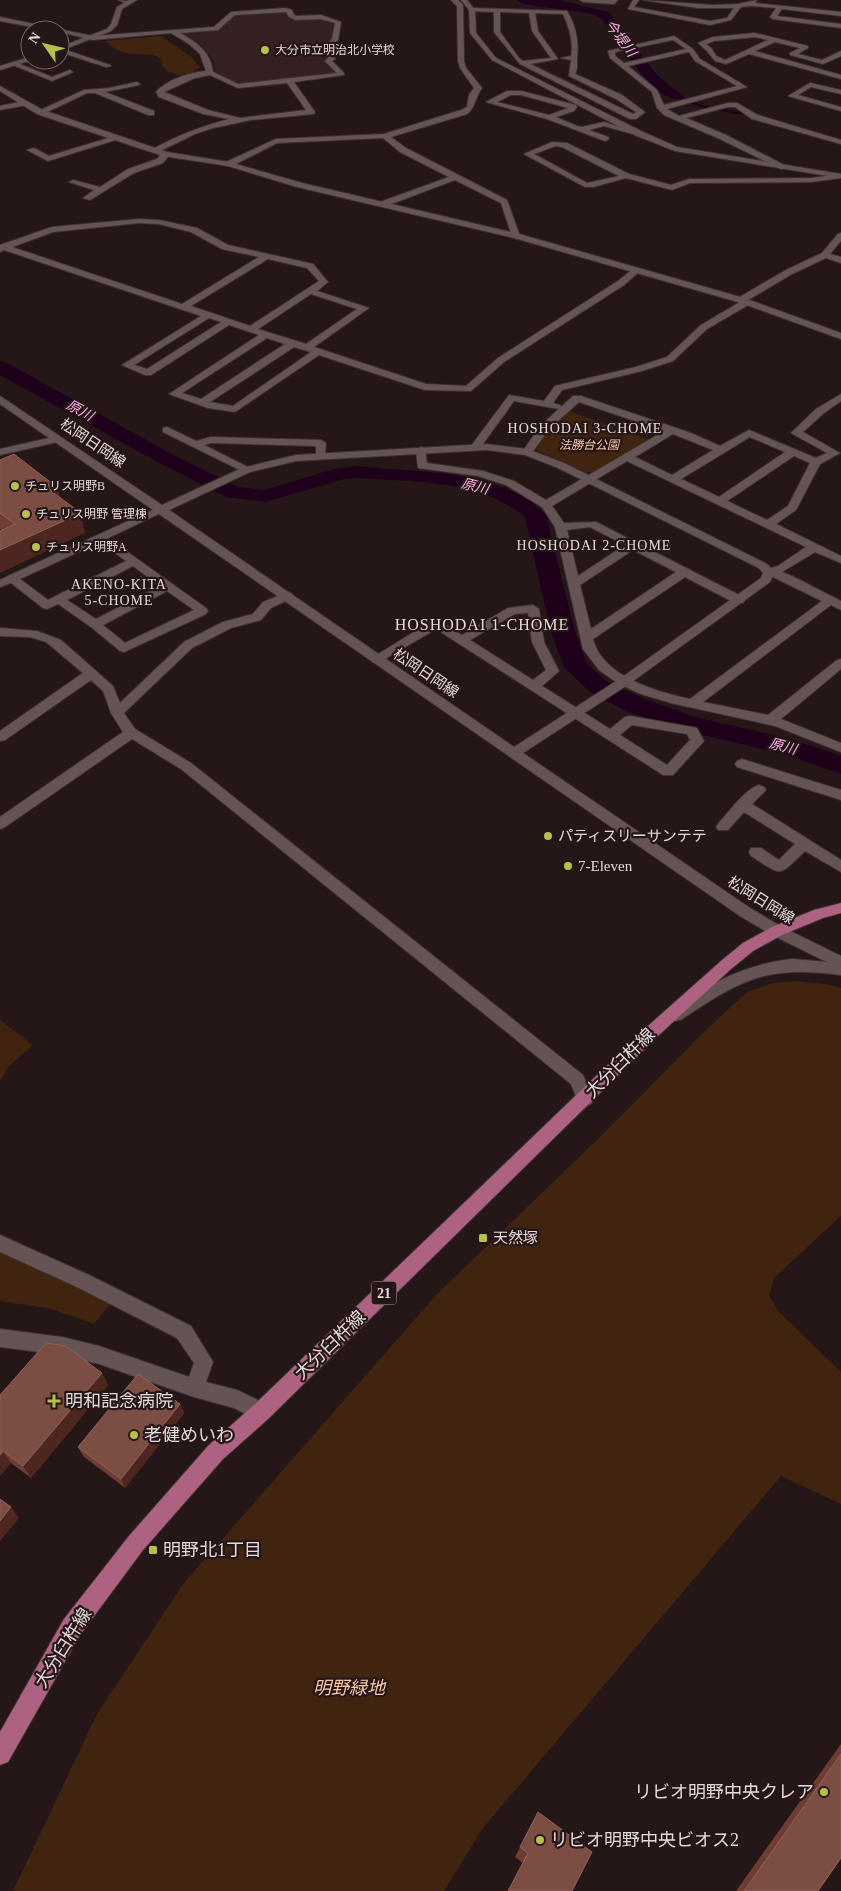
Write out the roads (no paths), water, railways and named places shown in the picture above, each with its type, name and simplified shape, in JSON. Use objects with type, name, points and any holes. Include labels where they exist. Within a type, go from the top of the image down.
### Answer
[{"type":"main road","name":"大分臼杵線","points":[[0,1754],[72,1627],[136,1543],[216,1452],[261,1412],[654,1030],[726,965],[748,947],[777,931],[819,914],[841,908]]},
{"type":"street","points":[[229,164],[276,141],[384,136],[464,112],[470,108],[473,95],[478,88],[462,68],[461,11],[460,5],[454,0]]},
{"type":"street","points":[[464,0],[472,10],[473,33],[494,60],[640,134],[675,149],[841,176]]},
{"type":"street","points":[[583,0],[614,2],[615,0]]},
{"type":"street","points":[[636,0],[630,8],[680,16],[710,24],[729,19],[739,6]]},
{"type":"street","points":[[646,0],[702,7],[739,6],[752,2],[841,14]]},
{"type":"street","points":[[70,46],[109,30],[114,25],[119,8],[128,1]]},
{"type":"street","points":[[780,7],[773,17],[841,26]]},
{"type":"street","points":[[70,33],[93,38],[216,29],[232,13],[286,10],[290,11],[291,16],[296,18],[321,17],[338,22],[335,40],[327,48],[332,59],[328,61],[342,74],[238,86],[230,84],[210,72],[198,74],[160,92],[162,95],[187,103],[194,108],[237,119]]},
{"type":"street","points":[[472,10],[565,12],[571,22],[577,48],[574,58],[574,70],[571,75],[631,104],[641,112],[639,115],[633,117],[522,63],[497,32],[497,12]]},
{"type":"street","points":[[532,11],[536,31],[555,59]]},
{"type":"street","points":[[0,19],[20,23]]},
{"type":"street","points":[[172,31],[203,52],[210,62],[210,72]]},
{"type":"street","points":[[774,40],[730,61],[721,62],[713,57],[710,50],[701,43],[753,35],[806,47],[792,54],[823,62],[841,53]]},
{"type":"street","points":[[661,108],[743,87],[697,60],[691,50],[676,39],[672,38],[611,51],[612,56],[655,91],[661,108],[666,113],[730,141],[781,167]]},
{"type":"street","points":[[623,65],[691,50]]},
{"type":"street","points":[[749,52],[841,77]]},
{"type":"street","points":[[70,53],[108,66]]},
{"type":"street","points":[[505,66],[574,58]]},
{"type":"street","points":[[0,68],[20,62]]},
{"type":"street","points":[[15,64],[52,79],[70,72]]},
{"type":"street","points":[[156,151],[171,140],[237,119],[311,112],[289,81]]},
{"type":"street","points":[[40,112],[86,91],[109,90],[137,84]]},
{"type":"street","points":[[841,92],[810,85],[792,96],[841,108]]},
{"type":"street","points":[[0,88],[40,112],[166,154],[229,164],[300,185],[516,236],[744,301],[841,336]]},
{"type":"street","points":[[92,90],[151,112]]},
{"type":"street","points":[[550,117],[573,107],[521,92],[510,92],[490,102],[550,117],[605,139]]},
{"type":"street","points":[[0,108],[24,104]]},
{"type":"street","points":[[678,118],[728,105],[737,105],[755,117],[841,142]]},
{"type":"street","points":[[582,129],[604,124],[640,134]]},
{"type":"street","points":[[384,136],[404,150],[504,202],[509,212],[510,226],[516,236]]},
{"type":"street","points":[[31,150],[48,159],[118,138]]},
{"type":"street","points":[[626,176],[593,185],[585,185],[528,153],[561,144],[626,176],[672,188],[689,181],[812,180],[841,176]]},
{"type":"street","points":[[87,198],[131,171],[160,161],[166,154]]},
{"type":"street","points":[[383,204],[456,177]]},
{"type":"street","points":[[73,182],[100,189]]},
{"type":"street","points":[[2,248],[52,230],[151,222],[194,230],[225,247],[310,266],[324,282],[251,329]]},
{"type":"street","points":[[547,404],[558,388],[639,370],[670,359],[704,327],[789,272],[825,255],[841,236]]},
{"type":"street","points":[[2,248],[425,386],[468,389],[502,360],[621,283],[637,270]]},
{"type":"street","points":[[825,255],[841,260]]},
{"type":"street","points":[[183,307],[267,256]]},
{"type":"street","points":[[307,348],[364,308],[310,291]]},
{"type":"street","points":[[208,315],[127,365],[148,372],[228,322]]},
{"type":"street","points":[[267,334],[174,394],[202,403],[235,409],[319,352]]},
{"type":"street","points":[[202,403],[292,343]]},
{"type":"street","points":[[476,446],[512,397],[566,409]]},
{"type":"street","points":[[838,455],[796,433],[820,411],[841,397]]},
{"type":"street","points":[[527,452],[545,426],[577,398],[672,430],[721,450]]},
{"type":"street","name":"松岡日岡線","points":[[0,399],[745,912],[777,931],[841,963]]},
{"type":"street","points":[[167,430],[246,470]]},
{"type":"street","points":[[546,505],[672,430]]},
{"type":"street","points":[[672,479],[750,433],[816,462],[838,455]]},
{"type":"street","points":[[0,452],[58,438]]},
{"type":"street","points":[[195,444],[211,440],[321,443],[320,456]]},
{"type":"street","points":[[0,584],[230,477],[274,462],[320,456],[476,446],[527,452],[590,479],[763,566],[769,572],[788,578],[835,603],[692,704]]},
{"type":"street","points":[[421,450],[422,466],[479,473],[510,483],[546,505],[561,527],[589,649],[597,661],[620,684],[657,696],[771,720],[839,745]]},
{"type":"street","points":[[720,502],[793,452]]},
{"type":"street","points":[[627,457],[841,560]]},
{"type":"street","points":[[768,525],[792,508],[816,462]]},
{"type":"street","points":[[561,527],[592,524],[739,600]]},
{"type":"street","points":[[58,599],[95,624],[124,648],[202,611],[100,537]]},
{"type":"street","points":[[574,584],[633,545]]},
{"type":"street","points":[[769,572],[782,569],[814,547]]},
{"type":"street","points":[[12,578],[47,605],[134,561]]},
{"type":"street","points":[[586,638],[684,572]]},
{"type":"street","points":[[514,753],[574,712],[620,684],[739,600],[766,580],[769,572]]},
{"type":"street","points":[[95,624],[168,586]]},
{"type":"street","points":[[117,713],[188,645],[227,625],[257,617],[267,605],[288,596]]},
{"type":"street","points":[[462,640],[512,611],[533,609],[538,642],[553,671],[533,686]]},
{"type":"street","points":[[376,659],[436,624],[610,736],[668,772],[697,741],[692,731],[630,720],[610,736]]},
{"type":"street","points":[[0,632],[37,634],[48,637],[92,673],[108,689],[117,713],[131,733],[186,766],[577,1080],[585,1099]]},
{"type":"street","points":[[771,720],[841,663]]},
{"type":"street","points":[[0,737],[92,673]]},
{"type":"street","points":[[0,824],[131,733]]},
{"type":"street","points":[[742,764],[841,795]]},
{"type":"street","points":[[723,827],[759,790]]},
{"type":"street","points":[[743,805],[841,867]]},
{"type":"street","points":[[756,852],[780,868],[804,844]]},
{"type":"street","points":[[654,1030],[713,991],[751,971],[770,966],[799,964],[841,969]]},
{"type":"street","points":[[0,1243],[83,1281],[184,1332],[204,1362],[194,1388]]},
{"type":"street","points":[[0,1338],[62,1346],[99,1355],[194,1388],[237,1400],[261,1412]]},
{"type":"waterway","name":"今堤川","points":[[523,0],[558,4],[604,15],[651,77],[676,96]]},
{"type":"waterway","points":[[676,96],[704,107],[751,115]]},
{"type":"waterway","name":"原川","points":[[0,367],[159,455],[233,493],[265,496],[342,473],[357,472],[452,480],[499,492],[519,502],[535,515],[563,632],[576,667],[599,687],[635,705],[690,724],[790,747],[841,765]]},
{"type":"place","name":"大分市立明治北小学校","points":[[265,50]]},
{"type":"place","name":"チュリス明野B","points":[[15,486]]},
{"type":"place","name":"チュリス明野 管理棟","points":[[26,514]]},
{"type":"place","name":"チュリス明野A","points":[[36,547]]},
{"type":"place","name":"パティスリーサンテテ","points":[[548,836]]},
{"type":"place","name":"7-Eleven","points":[[568,866]]},
{"type":"place","name":"天然塚","points":[[483,1238]]},
{"type":"place","name":"明和記念病院","points":[[54,1401]]},
{"type":"place","name":"老健めいわ","points":[[134,1435]]},
{"type":"place","name":"明野北1丁目","points":[[153,1550]]},
{"type":"place","name":"リビオ明野中央クレア","points":[[824,1792]]},
{"type":"place","name":"リビオ明野中央ビオス2","points":[[540,1840]]},
{"type":"district","name":"HOSHODAI 3-CHOME","points":[[585,428]]},
{"type":"district","name":"HOSHODAI 2-CHOME","points":[[594,545]]},
{"type":"district","name":"AKENO-KITA 5-CHOME","points":[[119,592]]},
{"type":"district","name":"HOSHODAI 1-CHOME","points":[[482,624]]},
{"type":"park label","name":"法勝台公園","points":[[589,445]]},
{"type":"park label","name":"明野緑地","points":[[349,1688]]}]
